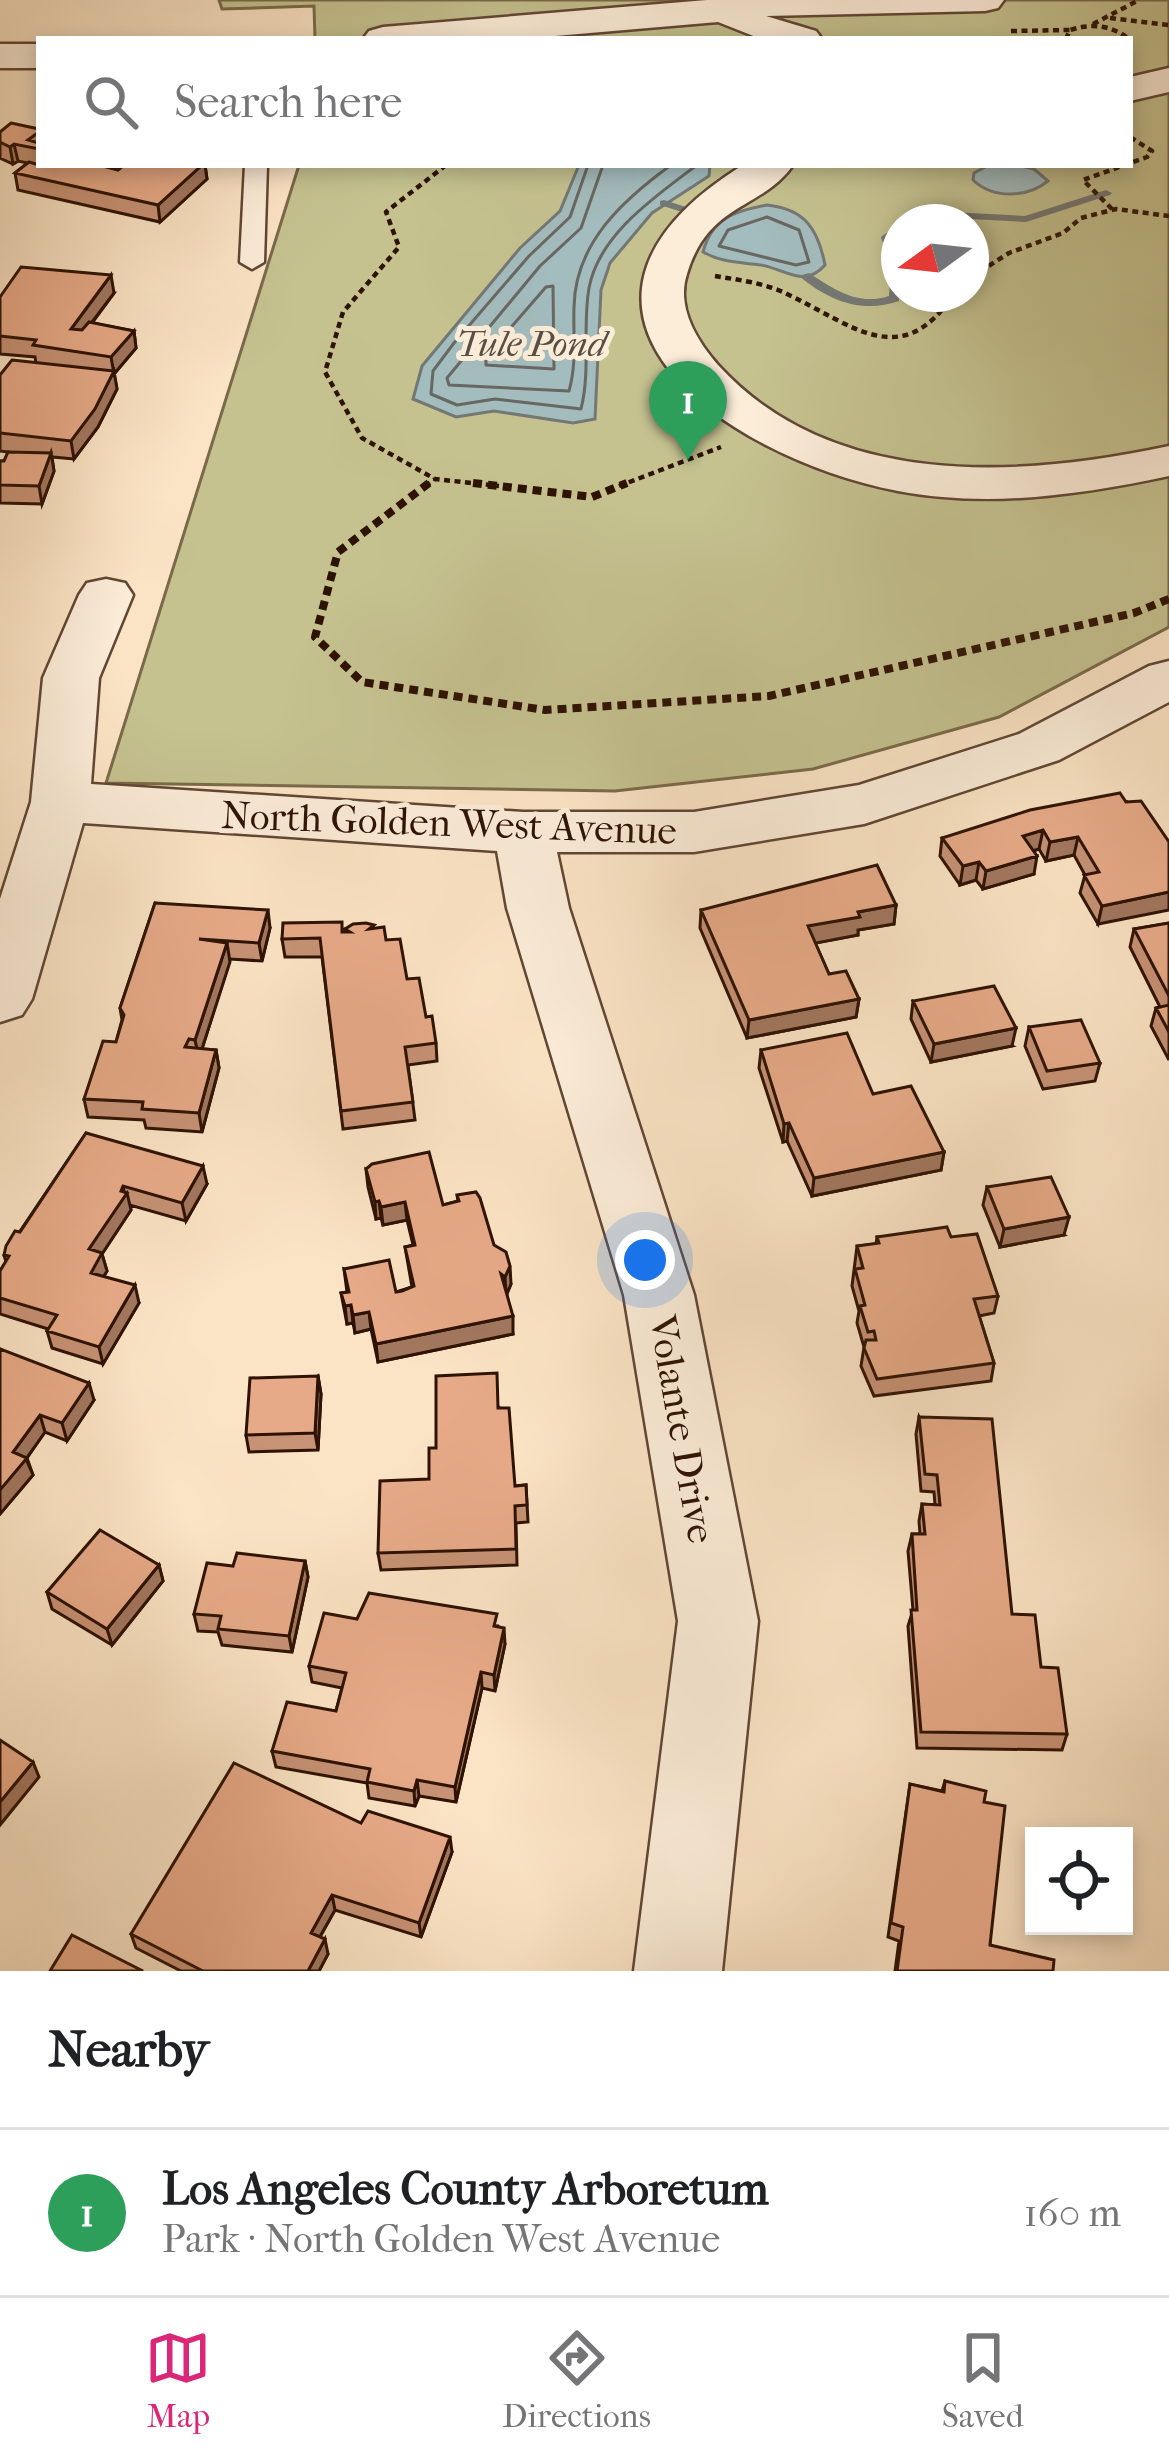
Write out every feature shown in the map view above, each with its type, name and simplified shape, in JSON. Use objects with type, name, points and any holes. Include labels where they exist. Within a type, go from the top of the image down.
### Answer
[{"type":"street","points":[[375,36],[418,0]]},
{"type":"street","points":[[411,36],[754,2],[985,0]]},
{"type":"street","points":[[713,5],[742,22],[791,36]]},
{"type":"street","points":[[0,56],[36,56]]},
{"type":"street","points":[[1133,87],[1169,80]]},
{"type":"street","points":[[768,168],[686,237],[662,293],[681,352],[707,386],[798,444],[864,467],[946,481],[1036,483],[1169,461]]},
{"type":"street","points":[[0,1000],[61,802],[71,678],[106,595]]},
{"type":"street","name":"North Golden West Avenue","points":[[61,802],[523,832],[694,832],[864,805],[1039,747],[1169,679]]},
{"type":"street","name":"Volante Drive","points":[[523,832],[538,908],[659,1295],[718,1622],[679,1971]]},
{"type":"lane","points":[[252,262],[256,168]]},
{"type":"path","points":[[1067,36],[1070,30],[1110,18],[1139,0]]},
{"type":"path","points":[[1110,18],[1169,25]]},
{"type":"path","points":[[1088,25],[1111,27],[1123,36]]},
{"type":"path","points":[[1133,139],[1152,151],[1133,163]]},
{"type":"path","points":[[442,168],[386,212],[399,247],[343,312],[325,372],[362,439],[435,479],[592,497],[769,428]]},
{"type":"path","points":[[1125,168],[1083,180],[1110,207],[1169,216]]},
{"type":"path","points":[[989,266],[1110,207]]},
{"type":"path","points":[[686,237],[875,339],[926,332],[945,312]]},
{"type":"path","points":[[435,479],[338,552],[316,637],[362,682],[545,710],[770,696],[1134,613],[1169,599]]},
{"type":"shaded area","points":[[219,0],[1169,0],[1169,627],[999,717],[813,769],[615,791],[106,783],[298,168],[1133,168],[1133,36],[315,36],[314,6],[222,9]]},
{"type":"water","name":"Tule Pond","points":[[578,168],[710,168],[709,176],[652,213],[610,263],[601,290],[595,419],[573,423],[494,411],[456,417],[413,399],[422,366],[520,248],[560,211]]},
{"type":"water","points":[[983,168],[1030,168],[1048,181],[1030,191],[1010,194],[981,186],[973,180],[974,173]]},
{"type":"water","points":[[767,205],[791,211],[814,231],[825,265],[817,272],[794,276],[703,252],[712,231],[726,218]]},
{"type":"building","points":[[11,123],[36,128],[28,140],[36,142],[36,148],[10,147],[0,142],[0,132]]},
{"type":"building","points":[[29,162],[36,168],[199,168],[158,205],[15,173]]},
{"type":"building","points":[[21,267],[111,275],[71,329],[82,330],[89,322],[134,331],[111,357],[0,336],[0,297]]},
{"type":"building","points":[[12,360],[114,371],[95,409],[71,441],[0,433],[0,375]]},
{"type":"building","points":[[8,452],[51,453],[39,486],[0,485],[0,461]]},
{"type":"building","points":[[1120,793],[1126,802],[1141,801],[1169,842],[1169,892],[1102,906],[1084,875],[1099,872],[1078,837],[1050,842],[1043,830],[1023,836],[1037,856],[986,871],[979,862],[963,866],[942,838],[1030,810]]},
{"type":"building","points":[[877,865],[896,905],[808,926],[829,974],[846,971],[859,999],[749,1020],[701,910]]},
{"type":"building","points":[[155,903],[268,910],[259,943],[199,939],[227,943],[195,1040],[189,1039],[185,1047],[216,1050],[199,1113],[142,1109],[143,1102],[84,1099],[103,1041],[116,1042],[124,1015],[120,1008]]},
{"type":"building","points":[[342,922],[342,932],[350,932],[345,929],[353,924],[384,927],[386,940],[400,939],[407,979],[419,978],[436,1043],[405,1047],[413,1102],[341,1111],[320,938],[282,939],[283,923]]},
{"type":"building","points":[[1169,923],[1169,996],[1134,929]]},
{"type":"building","points":[[994,986],[1016,1028],[934,1044],[913,1001]]},
{"type":"building","points":[[1169,1005],[1169,1032],[1156,1008]]},
{"type":"building","points":[[1081,1020],[1100,1063],[1047,1071],[1029,1027]]},
{"type":"building","points":[[847,1033],[873,1094],[911,1086],[944,1152],[814,1178],[789,1123],[784,1124],[761,1050]]},
{"type":"building","points":[[86,1133],[203,1166],[182,1203],[123,1186],[121,1191],[127,1193],[89,1249],[102,1253],[91,1273],[135,1285],[99,1347],[47,1331],[57,1315],[0,1298],[0,1271],[9,1256],[4,1255],[6,1246]]},
{"type":"building","points":[[429,1152],[443,1205],[459,1201],[457,1195],[476,1192],[480,1198],[494,1245],[506,1252],[510,1266],[505,1277],[501,1274],[513,1316],[376,1344],[369,1312],[353,1315],[351,1305],[345,1306],[341,1293],[349,1292],[344,1269],[389,1260],[396,1292],[402,1291],[414,1286],[405,1247],[415,1245],[405,1202],[381,1207],[375,1202],[366,1169]]},
{"type":"building","points":[[1051,1177],[1069,1217],[1004,1229],[987,1187]]},
{"type":"building","points":[[947,1227],[951,1237],[977,1234],[998,1296],[974,1299],[994,1363],[877,1379],[864,1348],[866,1340],[876,1340],[874,1331],[868,1332],[860,1306],[865,1305],[855,1269],[863,1268],[857,1246],[879,1243],[877,1237]]},
{"type":"building","points":[[0,1349],[89,1383],[62,1423],[40,1415],[13,1452],[27,1458],[0,1490]]},
{"type":"building","points":[[497,1373],[498,1408],[509,1408],[515,1486],[526,1485],[527,1505],[515,1506],[516,1549],[378,1553],[380,1481],[429,1479],[429,1448],[436,1448],[436,1376]]},
{"type":"building","points":[[318,1376],[315,1433],[246,1435],[250,1378]]},
{"type":"building","points":[[919,1417],[992,1419],[1012,1614],[1035,1615],[1041,1667],[1058,1668],[1067,1734],[921,1732],[911,1610],[917,1610],[912,1534],[925,1534],[922,1504],[940,1505],[937,1475],[925,1474]]},
{"type":"building","points":[[100,1530],[159,1565],[107,1629],[47,1592]]},
{"type":"building","points":[[237,1553],[305,1561],[289,1636],[218,1629],[221,1616],[194,1614],[207,1563],[233,1566]]},
{"type":"building","points":[[369,1593],[497,1614],[494,1626],[504,1628],[494,1675],[481,1672],[455,1787],[417,1780],[414,1791],[367,1782],[370,1769],[272,1751],[287,1702],[336,1711],[346,1673],[309,1666],[324,1613],[357,1619]]},
{"type":"building","points":[[0,1740],[33,1762],[0,1802]]},
{"type":"building","points":[[234,1763],[361,1823],[368,1811],[450,1837],[419,1923],[332,1895],[311,1933],[325,1939],[308,1971],[203,1971],[131,1934]]},
{"type":"building","points":[[945,1781],[986,1791],[984,1802],[1005,1806],[990,1945],[1054,1960],[1053,1971],[897,1971],[903,1927],[891,1923],[910,1784],[944,1792]]},
{"type":"building","points":[[72,1935],[143,1971],[50,1971]]},
{"type":"waterway","points":[[989,217],[1026,219],[1106,193]]},
{"type":"waterway","points":[[664,203],[707,217]]},
{"type":"waterway","points":[[805,276],[838,296],[859,303],[881,302]]},
{"type":"place","name":"Los Angeles County Arboretum","points":[[688,460]]}]
